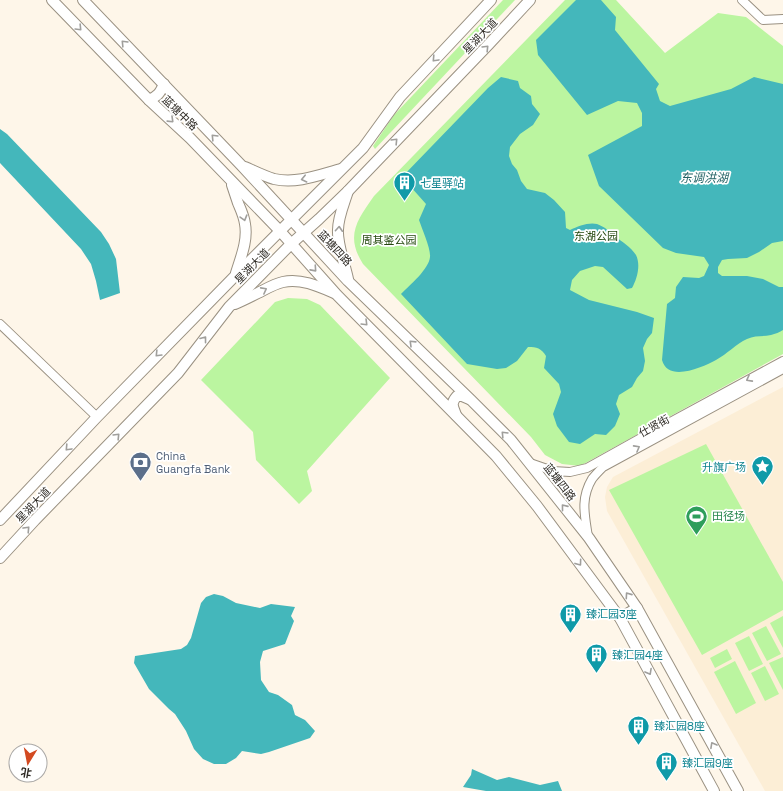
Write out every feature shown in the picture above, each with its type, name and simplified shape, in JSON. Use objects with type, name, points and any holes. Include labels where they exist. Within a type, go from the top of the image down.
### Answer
[{"type":"main road","name":"蓝塘中路","points":[[52,0],[149,100],[190,138],[291,244]]},
{"type":"main road","name":"蓝塘中路","points":[[83,0],[304,233]]},
{"type":"main road","name":"星湖大道","points":[[0,520],[97,417],[363,148],[400,97],[491,0]]},
{"type":"main road","name":"星湖大道","points":[[0,558],[178,373],[229,307],[291,244],[349,190],[530,0]]},
{"type":"main road","points":[[149,100],[156,97],[161,92],[164,84]]},
{"type":"main road","points":[[363,148],[376,161]]},
{"type":"main road","points":[[241,165],[272,178],[292,181],[309,178],[342,168]]},
{"type":"main road","points":[[231,181],[243,214],[246,232],[242,254],[235,276]]},
{"type":"main road","points":[[348,281],[339,242],[338,230],[341,212],[349,190]]},
{"type":"main road","name":"蓝塘四路","points":[[304,233],[348,281],[511,440],[588,538],[637,608],[738,791]]},
{"type":"main road","points":[[291,244],[338,295],[496,456],[537,506],[620,618],[714,791]]},
{"type":"main road","points":[[229,307],[275,284],[293,281],[305,282],[318,286],[338,295]]},
{"type":"main road","points":[[456,415],[452,404],[453,400],[457,396],[462,396],[471,400]]},
{"type":"main road","points":[[620,618],[637,608]]},
{"type":"street","points":[[742,0],[762,20],[783,19]]},
{"type":"street","points":[[0,324],[97,417]]},
{"type":"street","points":[[530,464],[559,472],[570,472],[587,468],[639,438],[783,361]]},
{"type":"street","name":"仕贤街","points":[[588,538],[584,511],[586,492],[593,478],[603,467],[783,369]]},
{"type":"shaded area","points":[[783,387],[783,791],[765,791],[607,511],[605,497],[607,487],[613,477]]},
{"type":"green space","points":[[503,0],[515,0],[375,149],[373,146],[394,115]]},
{"type":"green space","name":"东湖公园","points":[[565,0],[616,0],[665,53],[718,13],[746,17],[783,46],[783,354],[580,466],[562,464],[545,455],[531,437],[363,264],[355,245],[354,237],[355,228],[358,221],[374,196]]},
{"type":"green space","points":[[288,298],[307,299],[320,305],[390,378],[307,471],[312,491],[299,504],[256,460],[253,432],[201,380],[275,302]]},
{"type":"green space","name":"田径场","points":[[706,444],[783,582],[783,610],[702,655],[609,490]]},
{"type":"green space","points":[[783,616],[783,648],[770,623]]},
{"type":"green space","points":[[766,626],[781,654],[767,661],[752,633]]},
{"type":"green space","points":[[749,636],[763,664],[749,671],[735,643]]},
{"type":"green space","points":[[727,649],[732,659],[715,668],[710,658]]},
{"type":"green space","points":[[783,657],[783,690],[769,663]]},
{"type":"green space","points":[[735,661],[756,703],[736,714],[714,672]]},
{"type":"green space","points":[[765,666],[779,694],[765,701],[751,673]]},
{"type":"water","name":"东调洪湖","points":[[576,0],[601,0],[616,17],[615,30],[659,84],[656,89],[660,101],[670,106],[731,89],[754,77],[783,84],[783,241],[772,243],[747,258],[722,260],[718,267],[718,273],[722,276],[747,276],[763,279],[779,287],[783,287],[783,330],[771,335],[747,339],[716,360],[695,369],[678,372],[671,371],[666,367],[662,360],[667,304],[675,298],[676,287],[683,277],[699,278],[704,276],[709,265],[704,257],[676,253],[663,248],[599,186],[588,155],[642,126],[642,113],[637,103],[618,101],[587,115],[538,55],[536,40]]},
{"type":"water","points":[[501,77],[518,81],[520,88],[531,96],[532,104],[540,114],[533,125],[520,134],[510,147],[509,156],[512,164],[517,170],[521,181],[527,189],[545,193],[554,200],[565,212],[566,228],[570,230],[587,224],[597,224],[609,231],[629,247],[636,255],[638,272],[632,288],[627,289],[603,267],[595,266],[580,271],[572,280],[570,290],[589,300],[637,312],[654,318],[652,333],[647,339],[643,348],[645,361],[643,371],[632,387],[619,395],[616,404],[620,414],[615,426],[606,435],[595,434],[580,444],[569,442],[557,426],[553,414],[561,392],[559,384],[544,368],[546,356],[542,351],[536,348],[528,347],[517,361],[506,368],[497,369],[467,364],[401,294],[423,272],[429,262],[430,257],[428,244],[419,220],[426,204],[402,177],[488,88]]},
{"type":"water","points":[[0,129],[7,134],[101,232],[116,259],[120,293],[100,300],[91,264],[81,249],[0,163]]},
{"type":"water","points":[[214,594],[223,596],[236,603],[260,608],[271,604],[295,607],[291,616],[294,621],[285,644],[263,651],[260,662],[261,680],[269,692],[278,695],[292,705],[295,715],[305,720],[315,731],[310,738],[261,754],[242,751],[236,758],[226,764],[214,764],[203,759],[194,749],[186,731],[175,714],[149,689],[134,663],[135,656],[181,649],[187,645],[191,638],[201,603],[206,597]]},
{"type":"water","points":[[472,769],[497,780],[509,777],[540,785],[558,781],[562,791],[486,791],[463,787],[471,775]]},
{"type":"place","name":"七星驿站","points":[[405,202]]},
{"type":"place","name":"China Guangfa Bank","points":[[140,482]]},
{"type":"place","name":"升旗广场","points":[[762,486]]},
{"type":"place","name":"田径场","points":[[696,536]]},
{"type":"place","name":"臻汇园3座","points":[[571,634]]},
{"type":"place","name":"臻汇园4座","points":[[596,674]]},
{"type":"place","name":"臻汇园8座","points":[[638,746]]},
{"type":"place","name":"臻汇园9座","points":[[667,782]]},
{"type":"park label","name":"周其鉴公园","points":[[389,240]]}]
